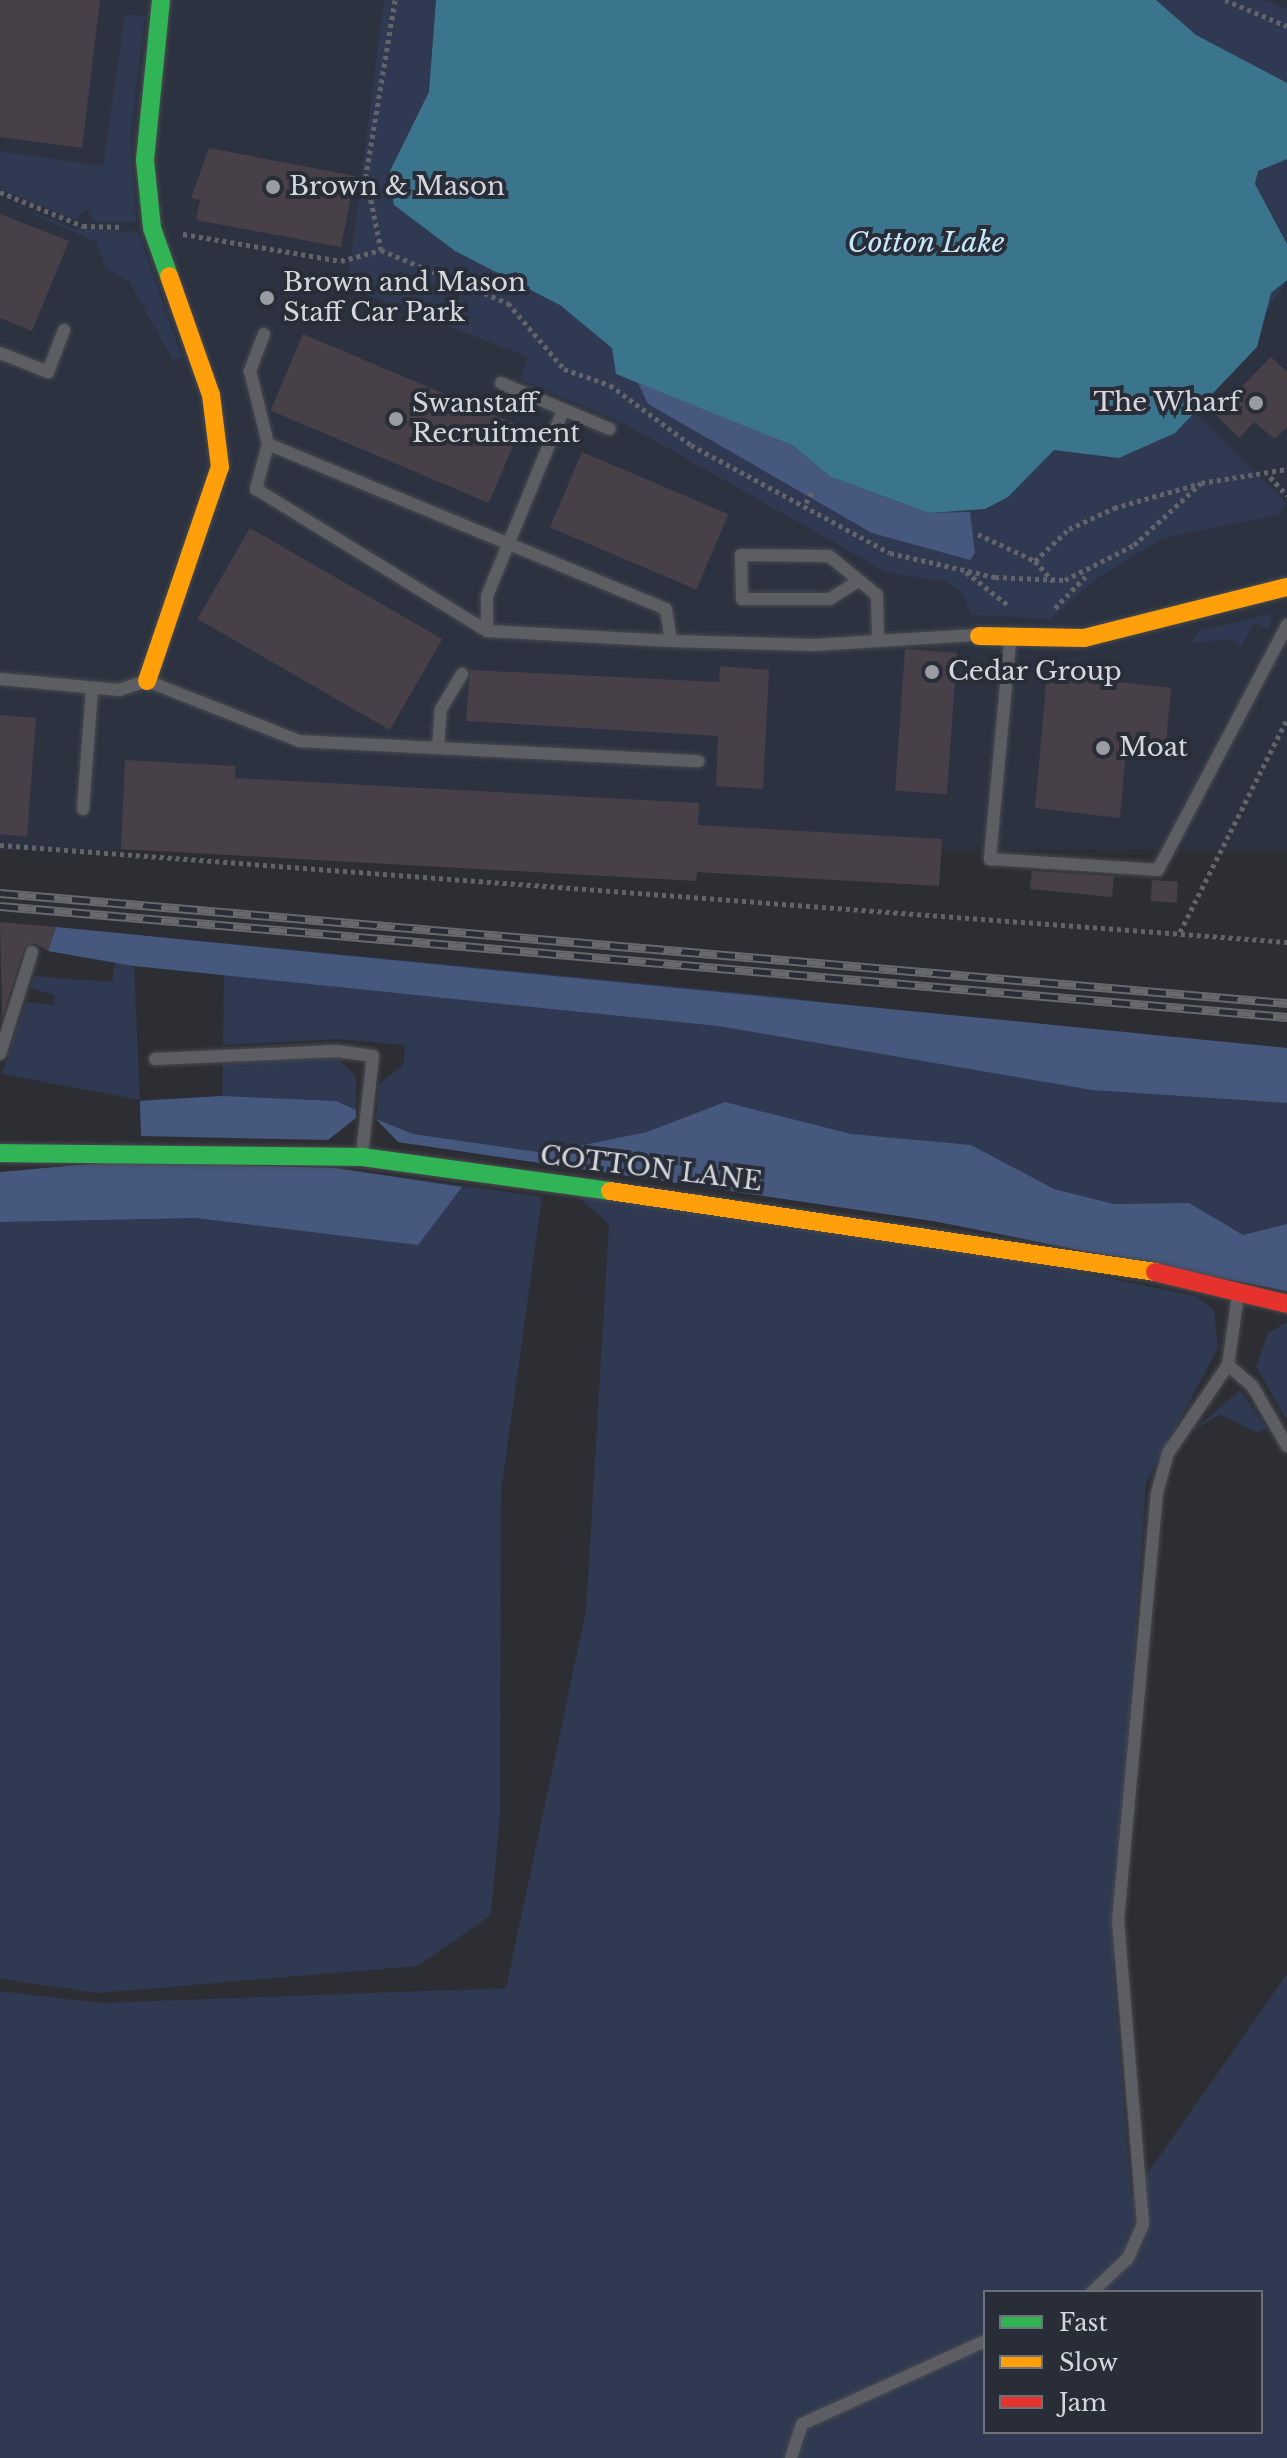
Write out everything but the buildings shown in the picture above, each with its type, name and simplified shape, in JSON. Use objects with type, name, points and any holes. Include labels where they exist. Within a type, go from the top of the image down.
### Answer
[{"type":"street","points":[[147,681],[220,467],[211,395],[153,232],[145,160],[161,0]]},
{"type":"street","points":[[979,636],[1010,639],[1084,638],[1287,587]]},
{"type":"street","name":"COTTON LANE","points":[[0,1153],[362,1157],[888,1226],[1141,1267],[1287,1304]]},
{"type":"lane","points":[[0,353],[48,372],[64,330]]},
{"type":"lane","points":[[264,334],[250,371],[268,444],[256,489],[487,631],[814,645],[878,639],[979,636]]},
{"type":"lane","points":[[501,383],[610,429]]},
{"type":"lane","points":[[487,631],[487,596],[563,411]]},
{"type":"lane","points":[[268,444],[666,609],[671,641]]},
{"type":"lane","points":[[857,582],[830,599],[742,599],[741,555],[829,556],[857,582],[877,595],[878,639]]},
{"type":"lane","points":[[1010,639],[990,859],[1158,870],[1287,625]]},
{"type":"lane","points":[[438,748],[441,709],[462,674]]},
{"type":"lane","points":[[0,679],[119,690],[147,681],[299,741],[699,761]]},
{"type":"lane","points":[[83,809],[92,688]]},
{"type":"lane","points":[[0,1054],[32,952]]},
{"type":"lane","points":[[155,1059],[373,1056],[362,1157]]},
{"type":"lane","points":[[1094,2290],[1128,2258],[1143,2224],[1118,1921],[1157,1493],[1168,1453],[1228,1365],[1239,1292]]},
{"type":"lane","points":[[1228,1365],[1253,1387],[1287,1446]]},
{"type":"lane","points":[[791,2458],[802,2424],[983,2342]]},
{"type":"path","points":[[381,250],[366,176],[395,0]]},
{"type":"path","points":[[1225,0],[1287,26]]},
{"type":"path","points":[[0,192],[83,226],[202,235],[341,261],[381,250],[508,303],[564,369],[610,385],[691,445],[806,503],[890,553],[966,572],[1053,581],[1089,573]]},
{"type":"path","points":[[1035,561],[1069,529],[1103,513],[1201,483],[1269,476],[1287,469]]},
{"type":"path","points":[[1269,476],[1287,495]]},
{"type":"path","points":[[1043,614],[1089,573],[1134,545],[1201,483]]},
{"type":"path","points":[[806,503],[813,490]]},
{"type":"path","points":[[978,534],[1035,561],[1053,581]]},
{"type":"path","points":[[966,572],[1019,610]]},
{"type":"path","points":[[1180,932],[1287,719]]},
{"type":"path","points":[[0,845],[1287,942]]},
{"type":"shaded area","points":[[0,0],[1287,0],[1287,850],[0,850]]},
{"type":"shaded area","name":"Cotton Lake","points":[[384,0],[1265,0],[1287,9],[1287,281],[1197,414],[1287,504],[1278,515],[1163,538],[1096,579],[1051,619],[971,615],[963,594],[947,582],[886,572],[625,424],[520,379],[528,357],[347,287]]},
{"type":"shaded area","points":[[125,14],[145,16],[130,138],[136,222],[95,222],[86,209],[76,220],[0,189],[0,151],[103,166]]},
{"type":"shaded area","points":[[0,199],[75,229],[138,232],[182,358],[173,360],[129,281],[106,269],[96,242]]},
{"type":"shaded area","points":[[637,381],[792,445],[831,477],[929,513],[970,512],[975,553],[970,560],[872,533],[648,404]]},
{"type":"shaded area","points":[[1271,614],[1270,630],[1254,623],[1240,647],[1232,639],[1190,643],[1200,631]]},
{"type":"shaded area","points":[[56,927],[786,997],[1287,1067],[1287,1291],[933,1221],[398,1142],[376,1119],[379,1084],[403,1065],[405,1045],[338,1039],[223,1045],[224,975],[134,966],[140,1100],[2,1074],[26,1002],[54,1005],[54,995],[30,988],[34,976],[112,982],[115,962],[48,951]]},
{"type":"shaded area","points":[[56,927],[1287,1048],[1287,1103],[1092,1090],[718,1026],[134,966],[48,951]]},
{"type":"shaded area","points":[[337,1057],[356,1077],[356,1118],[141,1136],[140,1100],[222,1096],[223,1063]]},
{"type":"shaded area","points":[[222,1096],[336,1101],[356,1110],[356,1118],[328,1140],[141,1136],[140,1101]]},
{"type":"shaded area","points":[[725,1102],[851,1134],[971,1145],[1054,1189],[1114,1204],[1189,1203],[1243,1235],[1287,1224],[1287,1291],[933,1221],[398,1142],[376,1119],[413,1134],[544,1153],[647,1132]]},
{"type":"shaded area","points":[[112,1162],[335,1168],[462,1187],[418,1245],[196,1218],[0,1222],[0,1172]]},
{"type":"shaded area","points":[[335,1168],[542,1197],[501,1492],[500,1813],[491,1915],[418,1966],[98,1993],[0,1979],[0,1172]]},
{"type":"shaded area","points":[[571,1191],[974,1251],[1196,1296],[1214,1310],[1218,1348],[1146,1483],[1113,1965],[1131,2197],[1287,1974],[1287,2458],[0,2458],[0,1991],[101,2003],[506,1988],[586,1611],[609,1224]]},
{"type":"shaded area","points":[[1287,1322],[1285,1417],[1256,1367],[1268,1333]]},
{"type":"shaded area","points":[[1240,1390],[1267,1428],[1257,1433],[1220,1414],[1193,1431]]},
{"type":"water","name":"Cotton Lake","points":[[436,0],[1156,0],[1196,35],[1287,83],[1287,159],[1258,171],[1255,184],[1287,244],[1287,280],[1271,293],[1257,347],[1175,433],[1119,458],[1054,450],[1008,497],[985,509],[929,513],[831,477],[792,445],[616,374],[612,348],[560,305],[455,251],[394,205],[389,173],[429,92]]},
{"type":"railway","points":[[0,893],[1287,1003]]},
{"type":"railway","points":[[0,906],[1287,1017]]},
{"type":"traffic: fast","points":[[161,0],[145,160],[152,228],[169,276]]},
{"type":"traffic: fast","points":[[0,1153],[362,1157],[610,1191]]},
{"type":"traffic: slow","points":[[147,681],[220,467],[211,395],[169,276]]},
{"type":"traffic: slow","points":[[979,636],[1084,638],[1287,587]]},
{"type":"traffic: slow","points":[[610,1191],[1155,1272]]},
{"type":"traffic: jam","points":[[1155,1272],[1287,1304]]},
{"type":"place","name":"Brown & Mason","points":[[273,187]]},
{"type":"place","name":"Brown and Mason Staff Car Park","points":[[267,298]]},
{"type":"place","name":"The Wharf","points":[[1256,403]]},
{"type":"place","name":"Swanstaff Recruitment","points":[[396,419]]},
{"type":"place","name":"Cedar Group","points":[[932,672]]},
{"type":"place","name":"Moat","points":[[1103,748]]}]
